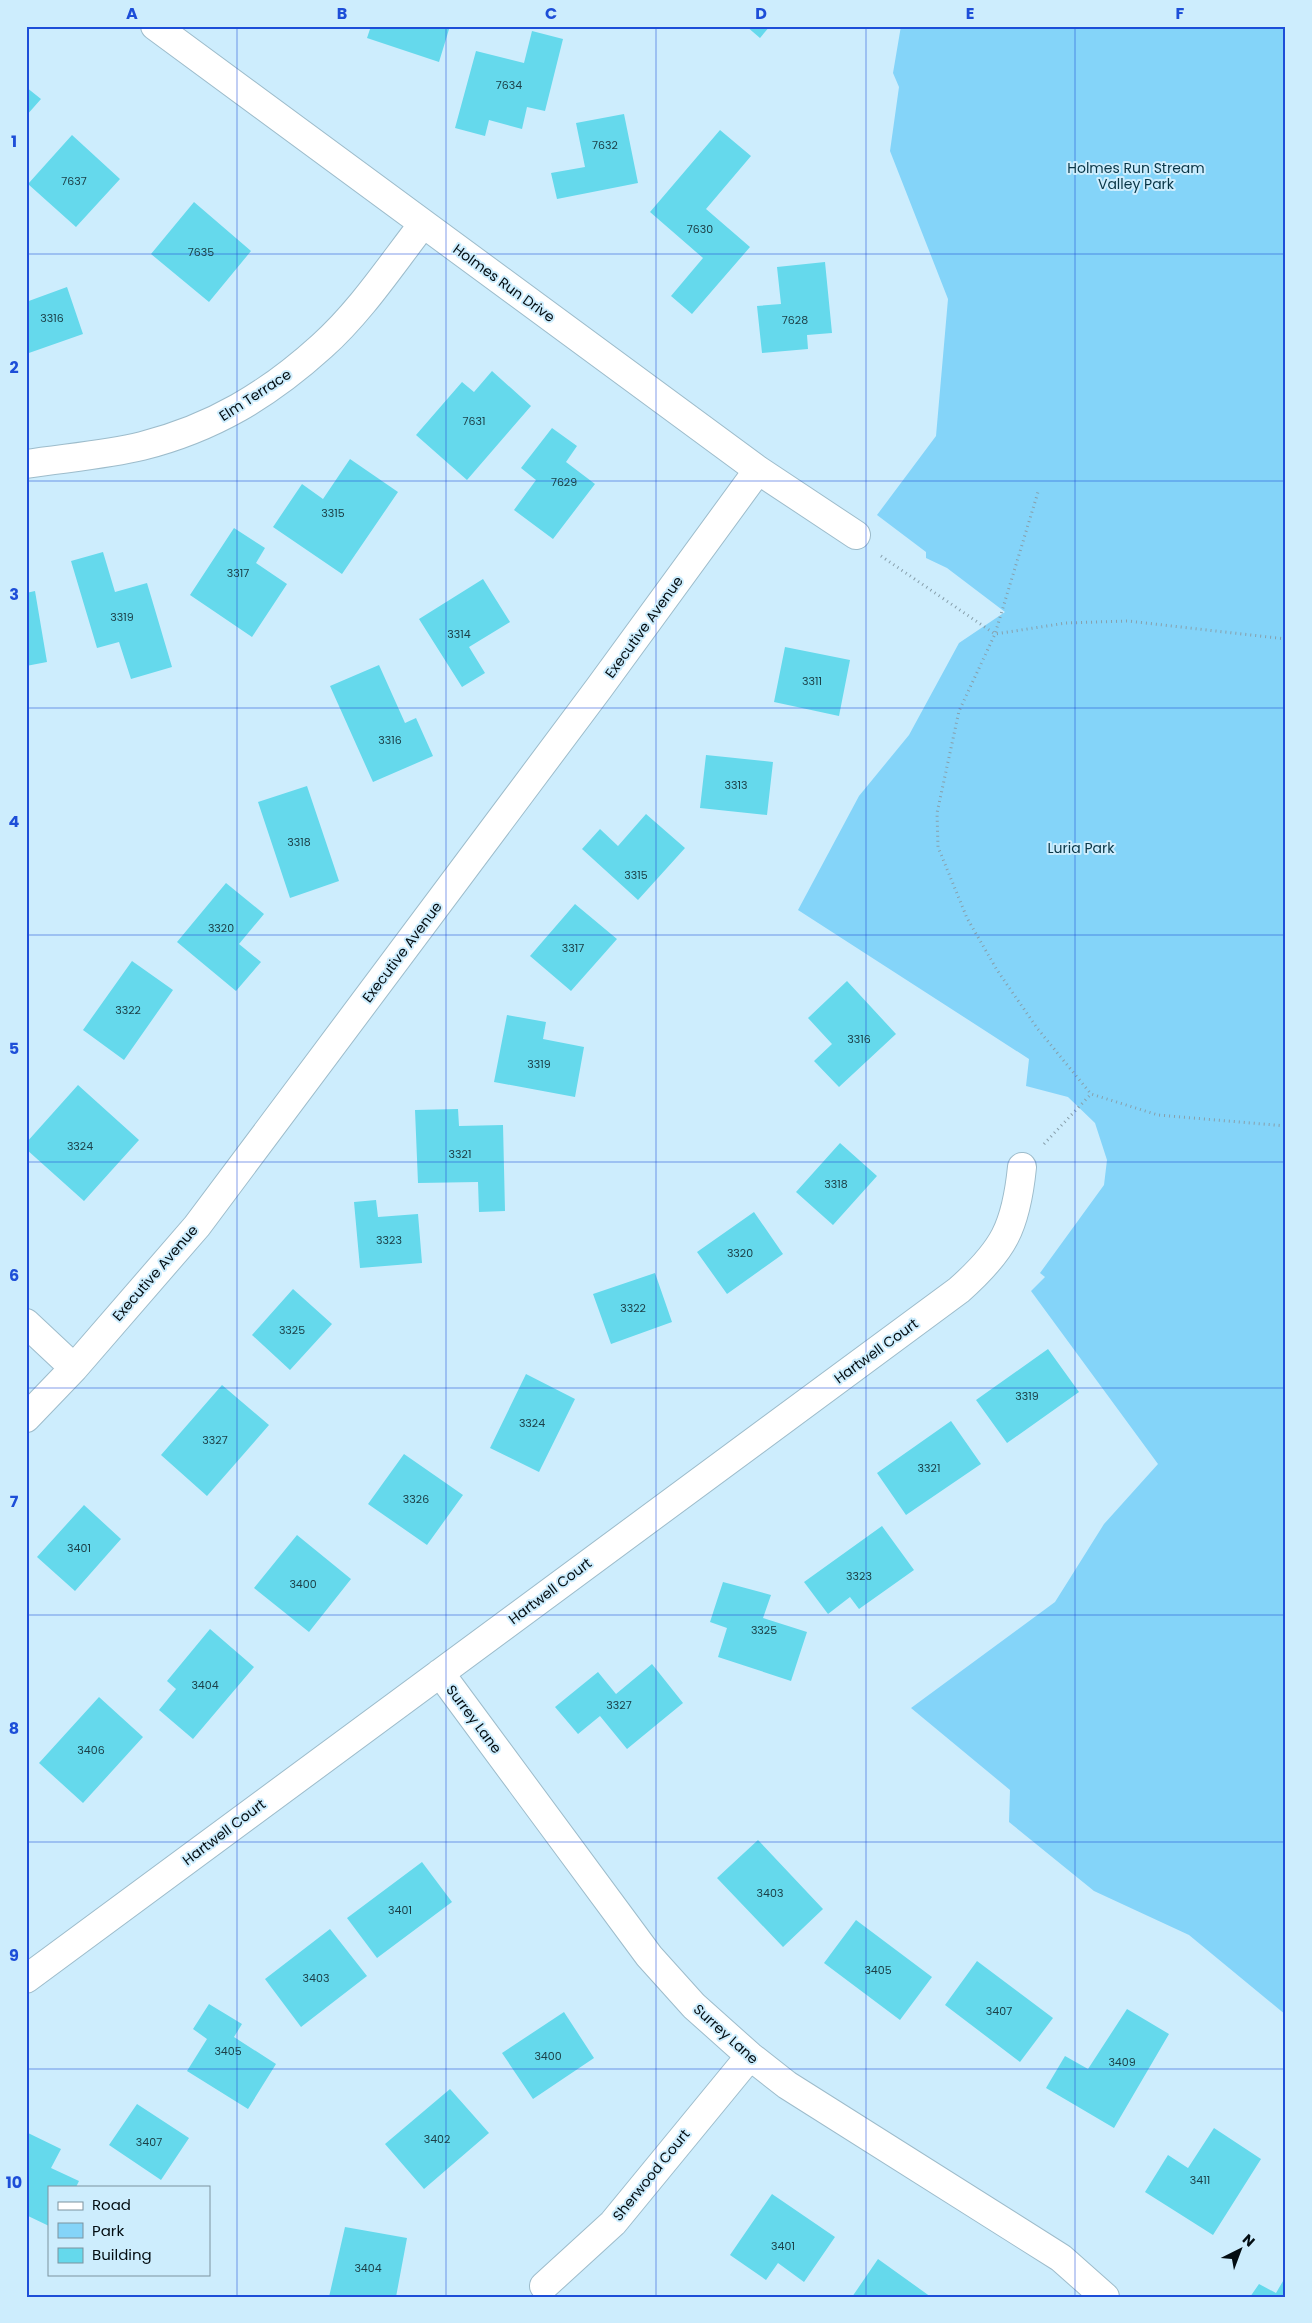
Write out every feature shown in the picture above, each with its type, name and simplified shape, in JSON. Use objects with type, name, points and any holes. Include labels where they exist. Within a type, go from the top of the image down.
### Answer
[{"type":"street","name":"Holmes Run Drive","points":[[156,26],[758,470],[856,535]]},
{"type":"street","name":"Elm Terrace","points":[[26,464],[141,446],[199,428],[226,416],[283,379],[323,346],[366,299],[423,224]]},
{"type":"street","name":"Executive Avenue","points":[[26,1418],[74,1368],[197,1226],[600,688],[758,470]]},
{"type":"street","name":"Hartwell Court","points":[[26,1980],[959,1290],[986,1266],[1007,1235],[1019,1201],[1022,1167]]},
{"type":"street","points":[[26,1323],[74,1368]]},
{"type":"street","name":"Surrey Lane","points":[[440,1673],[649,1956],[694,2006],[750,2056],[788,2085],[1061,2258],[1104,2297]]},
{"type":"street","name":"Sherwood Court","points":[[544,2286],[612,2223],[750,2056]]},
{"type":"path","points":[[1038,492],[995,634],[959,711],[938,813],[938,847],[967,918],[998,970],[1038,1028],[1092,1094],[1158,1115],[1286,1126]]},
{"type":"path","points":[[856,535],[891,564],[995,634],[1066,623],[1128,621],[1286,639]]},
{"type":"path","points":[[1022,1167],[1092,1094]]},
{"type":"green space","points":[[901,26],[1286,26],[1286,2015],[1189,1935],[1094,1891],[1009,1822],[1010,1790],[911,1708],[1055,1602],[1104,1524],[1158,1464],[1031,1291],[1045,1277],[1040,1273],[1104,1185],[1107,1160],[1095,1123],[1068,1097],[1026,1086],[1029,1059],[798,910],[859,796],[909,735],[959,643],[1005,612],[947,568],[926,558],[926,552],[877,515],[936,436],[948,299],[890,151],[899,87],[893,73]]},
{"type":"building","points":[[371,26],[450,26],[439,62],[367,38]]},
{"type":"building","points":[[746,26],[770,26],[760,38]]},
{"type":"building","points":[[532,31],[563,39],[545,111],[527,107],[522,129],[489,120],[485,136],[455,128],[476,51],[524,63]]},
{"type":"building","points":[[26,87],[41,99],[26,116]]},
{"type":"building","points":[[624,114],[638,183],[557,199],[551,173],[585,167],[576,123]]},
{"type":"building","points":[[720,130],[751,156],[706,209],[750,247],[692,314],[671,296],[703,258],[650,212]]},
{"type":"building","points":[[72,135],[120,179],[76,227],[28,184]]},
{"type":"building","points":[[194,202],[251,251],[209,302],[151,254]]},
{"type":"building","points":[[825,262],[832,333],[807,335],[808,349],[762,353],[757,306],[781,304],[777,267]]},
{"type":"building","points":[[67,287],[83,334],[26,354],[26,302]]},
{"type":"building","points":[[492,371],[531,406],[467,480],[416,435],[462,382],[474,392]]},
{"type":"building","points":[[552,428],[577,446],[566,462],[595,484],[553,539],[514,510],[536,480],[521,468]]},
{"type":"building","points":[[350,459],[398,492],[342,574],[273,527],[302,484],[323,499]]},
{"type":"building","points":[[234,528],[265,548],[256,563],[287,584],[252,637],[190,595]]},
{"type":"building","points":[[103,552],[115,592],[147,583],[172,667],[131,679],[119,642],[97,648],[71,561]]},
{"type":"building","points":[[483,579],[510,622],[469,647],[485,673],[462,687],[419,619]]},
{"type":"building","points":[[35,591],[47,662],[26,666],[26,593]]},
{"type":"building","points":[[785,647],[850,660],[839,716],[774,702]]},
{"type":"building","points":[[379,665],[405,723],[416,718],[433,756],[373,782],[330,686]]},
{"type":"building","points":[[706,755],[773,762],[767,815],[700,808]]},
{"type":"building","points":[[307,786],[339,881],[290,898],[258,802]]},
{"type":"building","points":[[646,814],[685,848],[638,900],[582,849],[600,829],[618,846]]},
{"type":"building","points":[[226,883],[264,914],[239,944],[261,962],[236,991],[177,942]]},
{"type":"building","points":[[575,904],[617,939],[571,991],[530,956]]},
{"type":"building","points":[[132,961],[173,990],[124,1060],[83,1030]]},
{"type":"building","points":[[847,981],[896,1034],[839,1087],[814,1061],[832,1044],[808,1018]]},
{"type":"building","points":[[507,1015],[546,1022],[543,1039],[584,1047],[575,1097],[494,1082]]},
{"type":"building","points":[[78,1085],[139,1140],[84,1201],[26,1149],[26,1143]]},
{"type":"building","points":[[458,1109],[459,1126],[503,1125],[505,1211],[479,1212],[478,1182],[418,1183],[415,1110]]},
{"type":"building","points":[[840,1143],[877,1176],[833,1225],[796,1192]]},
{"type":"building","points":[[376,1200],[378,1217],[418,1214],[422,1263],[360,1268],[354,1202]]},
{"type":"building","points":[[754,1212],[783,1254],[727,1294],[697,1252]]},
{"type":"building","points":[[655,1273],[672,1322],[611,1344],[593,1294]]},
{"type":"building","points":[[293,1289],[332,1324],[290,1370],[252,1335]]},
{"type":"building","points":[[1048,1349],[1079,1392],[1007,1443],[976,1400]]},
{"type":"building","points":[[526,1374],[575,1399],[539,1472],[490,1448]]},
{"type":"building","points":[[222,1385],[269,1425],[207,1496],[161,1455]]},
{"type":"building","points":[[951,1421],[981,1464],[906,1515],[877,1473]]},
{"type":"building","points":[[404,1454],[463,1495],[427,1545],[368,1504]]},
{"type":"building","points":[[84,1505],[121,1539],[75,1591],[37,1557]]},
{"type":"building","points":[[882,1526],[914,1570],[859,1609],[850,1597],[828,1614],[804,1582]]},
{"type":"building","points":[[297,1535],[351,1579],[309,1632],[254,1588]]},
{"type":"building","points":[[723,1582],[771,1595],[763,1618],[807,1632],[791,1681],[718,1657],[727,1628],[710,1622]]},
{"type":"building","points":[[210,1629],[254,1667],[193,1739],[159,1710],[176,1689],[167,1681]]},
{"type":"building","points":[[652,1664],[683,1703],[627,1749],[600,1716],[578,1734],[555,1707],[598,1672],[616,1694]]},
{"type":"building","points":[[99,1697],[143,1737],[83,1803],[39,1763]]},
{"type":"building","points":[[758,1840],[823,1909],[783,1947],[717,1878]]},
{"type":"building","points":[[422,1862],[452,1902],[377,1958],[347,1918]]},
{"type":"building","points":[[856,1920],[932,1977],[900,2020],[824,1963]]},
{"type":"building","points":[[330,1929],[367,1976],[301,2027],[265,1979]]},
{"type":"building","points":[[977,1961],[1053,2018],[1020,2062],[945,2005]]},
{"type":"building","points":[[209,2004],[242,2024],[234,2037],[276,2064],[248,2109],[187,2071],[207,2039],[193,2029]]},
{"type":"building","points":[[1127,2009],[1169,2034],[1114,2128],[1046,2088],[1065,2056],[1088,2069]]},
{"type":"building","points":[[564,2012],[594,2058],[533,2099],[502,2053]]},
{"type":"building","points":[[450,2089],[489,2133],[424,2189],[385,2144]]},
{"type":"building","points":[[137,2104],[189,2138],[161,2180],[109,2145]]},
{"type":"building","points":[[1214,2128],[1261,2159],[1213,2235],[1145,2192],[1168,2155],[1188,2168]]},
{"type":"building","points":[[26,2132],[61,2149],[51,2168],[79,2181],[76,2186],[48,2186],[48,2226],[26,2215]]},
{"type":"building","points":[[772,2194],[835,2237],[804,2282],[778,2263],[766,2280],[730,2255]]},
{"type":"building","points":[[345,2227],[407,2238],[396,2297],[329,2297]]},
{"type":"building","points":[[878,2259],[931,2297],[852,2297]]},
{"type":"building","points":[[1286,2276],[1286,2297],[1250,2297],[1259,2284],[1276,2293]]},
{"type":"park label","name":"Holmes Run Stream Valley Park","points":[[1136,176]]},
{"type":"park label","name":"Luria Park","points":[[1081,848]]}]
